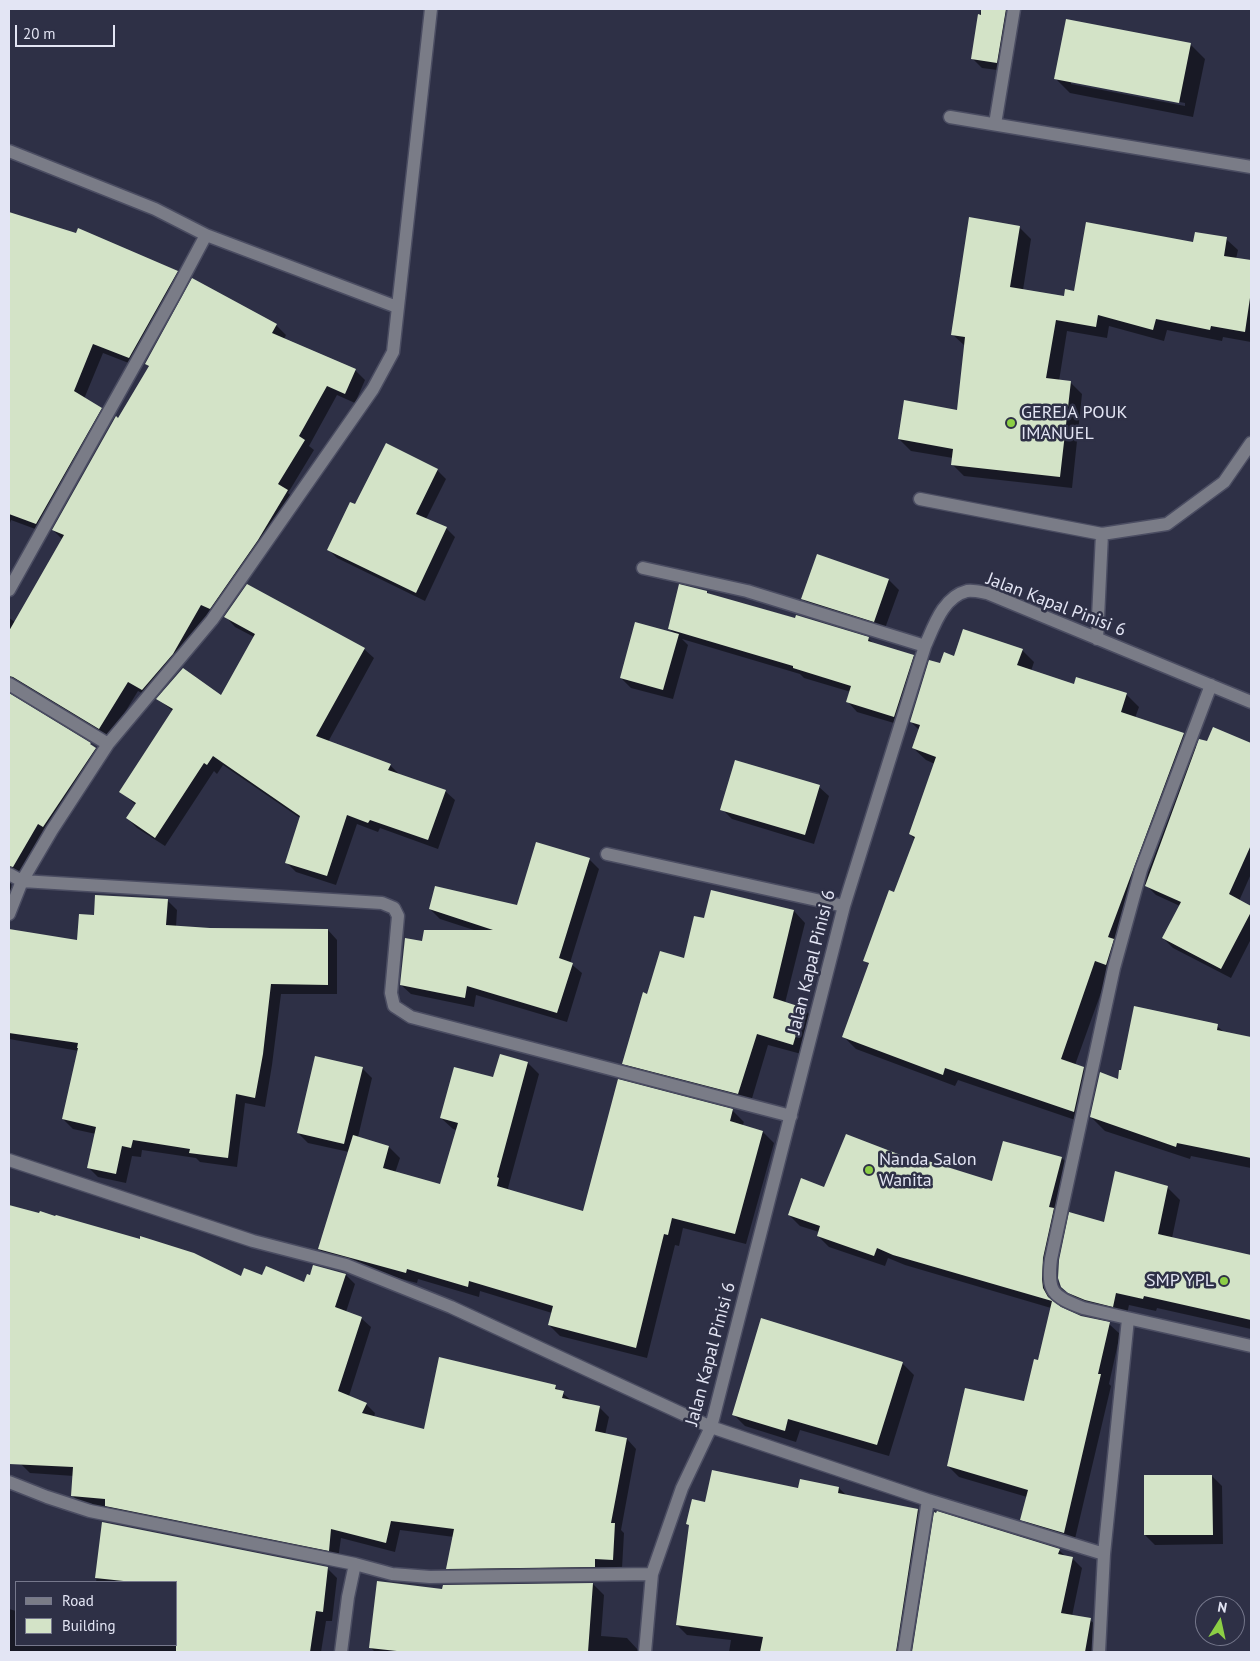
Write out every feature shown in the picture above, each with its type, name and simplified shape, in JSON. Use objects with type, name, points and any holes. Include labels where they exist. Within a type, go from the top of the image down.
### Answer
[{"type":"street","points":[[9,914],[22,881],[52,830],[108,744],[212,620],[373,389],[393,352],[431,9]]},
{"type":"street","points":[[995,124],[1014,9]]},
{"type":"street","points":[[950,117],[1251,166]]},
{"type":"street","points":[[9,151],[155,209],[206,235],[397,307]]},
{"type":"street","points":[[9,590],[206,235]]},
{"type":"street","points":[[920,499],[1102,534],[1167,524],[1224,482],[1251,443]]},
{"type":"street","points":[[1097,639],[1102,534]]},
{"type":"street","points":[[643,568],[746,591],[925,646]]},
{"type":"street","name":"Jalan Kapal Pinisi 6","points":[[645,1652],[652,1574],[682,1488],[711,1427],[844,906],[925,646],[942,610],[954,596],[969,591],[987,593],[1251,702]]},
{"type":"street","points":[[9,684],[108,744]]},
{"type":"street","points":[[1211,685],[1141,870],[1114,968],[1051,1259],[1049,1278],[1052,1291],[1065,1301],[1083,1308],[1251,1346]]},
{"type":"street","points":[[606,854],[844,906]]},
{"type":"street","points":[[9,874],[22,881],[382,904],[394,908],[398,916],[391,993],[394,1006],[411,1017],[791,1116]]},
{"type":"street","points":[[9,1160],[253,1241],[346,1265],[450,1307],[711,1427],[928,1500],[1104,1554]]},
{"type":"street","points":[[1099,1652],[1104,1554],[1128,1319]]},
{"type":"street","points":[[9,1482],[47,1498],[90,1511],[355,1564],[392,1574],[430,1578],[652,1574]]},
{"type":"street","points":[[904,1652],[928,1500]]},
{"type":"street","points":[[341,1652],[348,1597],[355,1564]]},
{"type":"building","points":[[981,9],[1006,9],[997,63],[971,59],[978,14],[981,15]]},
{"type":"building","points":[[1066,19],[1191,43],[1179,103],[1054,79]]},
{"type":"building","points":[[9,212],[76,233],[78,228],[178,271],[129,358],[93,344],[74,391],[102,408],[36,524],[9,514]]},
{"type":"building","points":[[969,217],[1020,226],[1010,287],[1064,296],[1065,289],[1074,291],[1086,222],[1193,242],[1195,232],[1227,237],[1224,256],[1251,260],[1251,291],[1245,332],[1211,326],[1210,330],[1156,319],[1153,330],[1098,315],[1096,327],[1056,320],[1046,378],[1071,381],[1060,477],[951,465],[953,449],[898,439],[904,400],[957,410],[965,337],[951,335]]},
{"type":"building","points":[[192,278],[277,324],[272,333],[356,369],[345,394],[327,386],[299,436],[305,440],[278,484],[288,490],[258,540],[210,609],[201,605],[173,654],[142,690],[128,682],[99,729],[9,676],[9,631],[64,535],[52,530],[116,416],[118,418],[149,366],[145,364]]},
{"type":"building","points":[[386,443],[438,469],[416,514],[447,527],[416,593],[327,550],[350,502],[355,504]]},
{"type":"building","points":[[817,554],[889,579],[874,622],[801,599]]},
{"type":"building","points":[[247,584],[365,648],[316,736],[391,764],[388,770],[446,790],[428,840],[370,820],[368,823],[347,815],[327,876],[285,863],[300,816],[213,756],[207,765],[204,763],[155,838],[126,818],[136,803],[119,792],[173,709],[156,699],[183,668],[221,695],[255,634],[224,617]]},
{"type":"building","points":[[679,584],[795,618],[796,615],[869,637],[868,641],[914,655],[894,717],[846,702],[851,686],[793,668],[793,666],[668,629]]},
{"type":"building","points":[[635,622],[679,634],[663,690],[620,678]]},
{"type":"building","points":[[963,629],[1023,649],[1017,665],[1074,684],[1076,677],[1127,693],[1121,712],[1184,733],[1108,937],[1114,939],[1106,965],[1095,961],[1061,1059],[1084,1067],[1074,1112],[945,1068],[943,1075],[842,1037],[869,963],[863,961],[889,890],[894,892],[915,837],[909,834],[936,757],[912,748],[920,725],[910,722],[929,660],[940,663],[944,652],[954,656]]},
{"type":"building","points":[[9,693],[91,743],[96,748],[43,827],[38,824],[13,867],[9,866]]},
{"type":"building","points":[[1213,727],[1251,743],[1251,845],[1229,894],[1251,906],[1251,912],[1221,969],[1162,938],[1181,902],[1145,886],[1199,739],[1207,741]]},
{"type":"building","points":[[735,760],[820,785],[805,835],[720,810]]},
{"type":"building","points":[[536,842],[590,858],[559,958],[573,963],[557,1013],[467,986],[465,998],[400,985],[405,938],[422,941],[424,930],[493,930],[429,909],[435,886],[517,905]]},
{"type":"building","points":[[711,890],[794,910],[773,998],[804,1008],[793,1045],[757,1034],[738,1094],[622,1064],[643,992],[647,994],[660,951],[684,958],[694,916],[704,918]]},
{"type":"building","points":[[95,895],[168,899],[166,925],[210,928],[328,929],[328,985],[271,984],[263,1054],[255,1098],[236,1094],[228,1158],[189,1153],[190,1149],[133,1140],[131,1148],[122,1146],[116,1174],[87,1168],[96,1127],[62,1119],[78,1043],[9,1033],[9,929],[77,940],[79,914],[94,915]]},
{"type":"building","points":[[1134,1006],[1218,1024],[1217,1030],[1251,1037],[1251,1158],[1177,1143],[1176,1147],[1090,1117],[1100,1072],[1118,1079]]},
{"type":"building","points":[[500,1054],[528,1062],[497,1177],[499,1178],[497,1186],[583,1211],[618,1079],[733,1109],[730,1121],[763,1131],[735,1234],[672,1218],[668,1235],[664,1234],[636,1348],[548,1325],[553,1306],[469,1281],[468,1287],[407,1269],[406,1273],[318,1249],[353,1135],[389,1146],[383,1168],[440,1184],[458,1123],[440,1118],[454,1067],[493,1077]]},
{"type":"building","points":[[315,1056],[363,1067],[344,1144],[297,1133]]},
{"type":"building","points":[[846,1134],[911,1159],[912,1156],[992,1181],[1003,1141],[1062,1157],[1049,1207],[1054,1208],[1043,1258],[1043,1288],[1048,1297],[1061,1307],[1081,1316],[1110,1322],[1098,1374],[1101,1374],[1064,1533],[1020,1520],[1028,1490],[947,1466],[965,1388],[1024,1401],[1034,1359],[1038,1360],[1052,1301],[893,1255],[877,1248],[874,1256],[817,1236],[820,1226],[788,1215],[801,1178],[824,1187]]},
{"type":"building","points":[[1115,1171],[1168,1186],[1158,1234],[1251,1255],[1251,1320],[1144,1296],[1143,1299],[1116,1293],[1113,1307],[1085,1300],[1068,1293],[1061,1287],[1058,1278],[1059,1260],[1069,1212],[1104,1222]]},
{"type":"building","points":[[9,1205],[39,1213],[40,1211],[56,1215],[140,1239],[140,1236],[194,1253],[241,1276],[244,1268],[262,1275],[266,1266],[304,1282],[307,1274],[310,1275],[313,1265],[346,1274],[335,1307],[362,1317],[338,1391],[367,1403],[362,1413],[424,1429],[439,1357],[556,1385],[555,1389],[564,1391],[562,1398],[600,1406],[595,1431],[627,1438],[611,1523],[615,1523],[613,1560],[595,1559],[595,1567],[446,1569],[454,1529],[391,1521],[386,1543],[331,1529],[329,1551],[105,1506],[105,1499],[71,1496],[73,1467],[9,1464]]},
{"type":"building","points":[[761,1318],[903,1362],[877,1445],[788,1419],[785,1431],[732,1415]]},
{"type":"building","points":[[712,1470],[798,1488],[800,1479],[839,1487],[838,1493],[918,1509],[896,1652],[760,1652],[763,1637],[676,1625],[689,1525],[686,1524],[692,1499],[705,1502]]},
{"type":"building","points":[[1144,1475],[1212,1475],[1213,1535],[1144,1535]]},
{"type":"building","points":[[937,1511],[1060,1549],[1058,1554],[1073,1557],[1061,1613],[1091,1618],[1085,1652],[912,1652],[934,1512],[936,1513]]},
{"type":"building","points":[[102,1522],[328,1567],[323,1612],[316,1611],[310,1652],[176,1652],[176,1646],[178,1646],[178,1581],[124,1581],[95,1578]]},
{"type":"building","points":[[377,1581],[442,1589],[443,1585],[593,1583],[588,1652],[406,1652],[369,1648]]},
{"type":"place","name":"GEREJA POUK IMANUEL","points":[[1011,423]]},
{"type":"place","name":"Nanda Salon Wanita","points":[[869,1170]]},
{"type":"place","name":"SMP YPL","points":[[1224,1281]]}]
